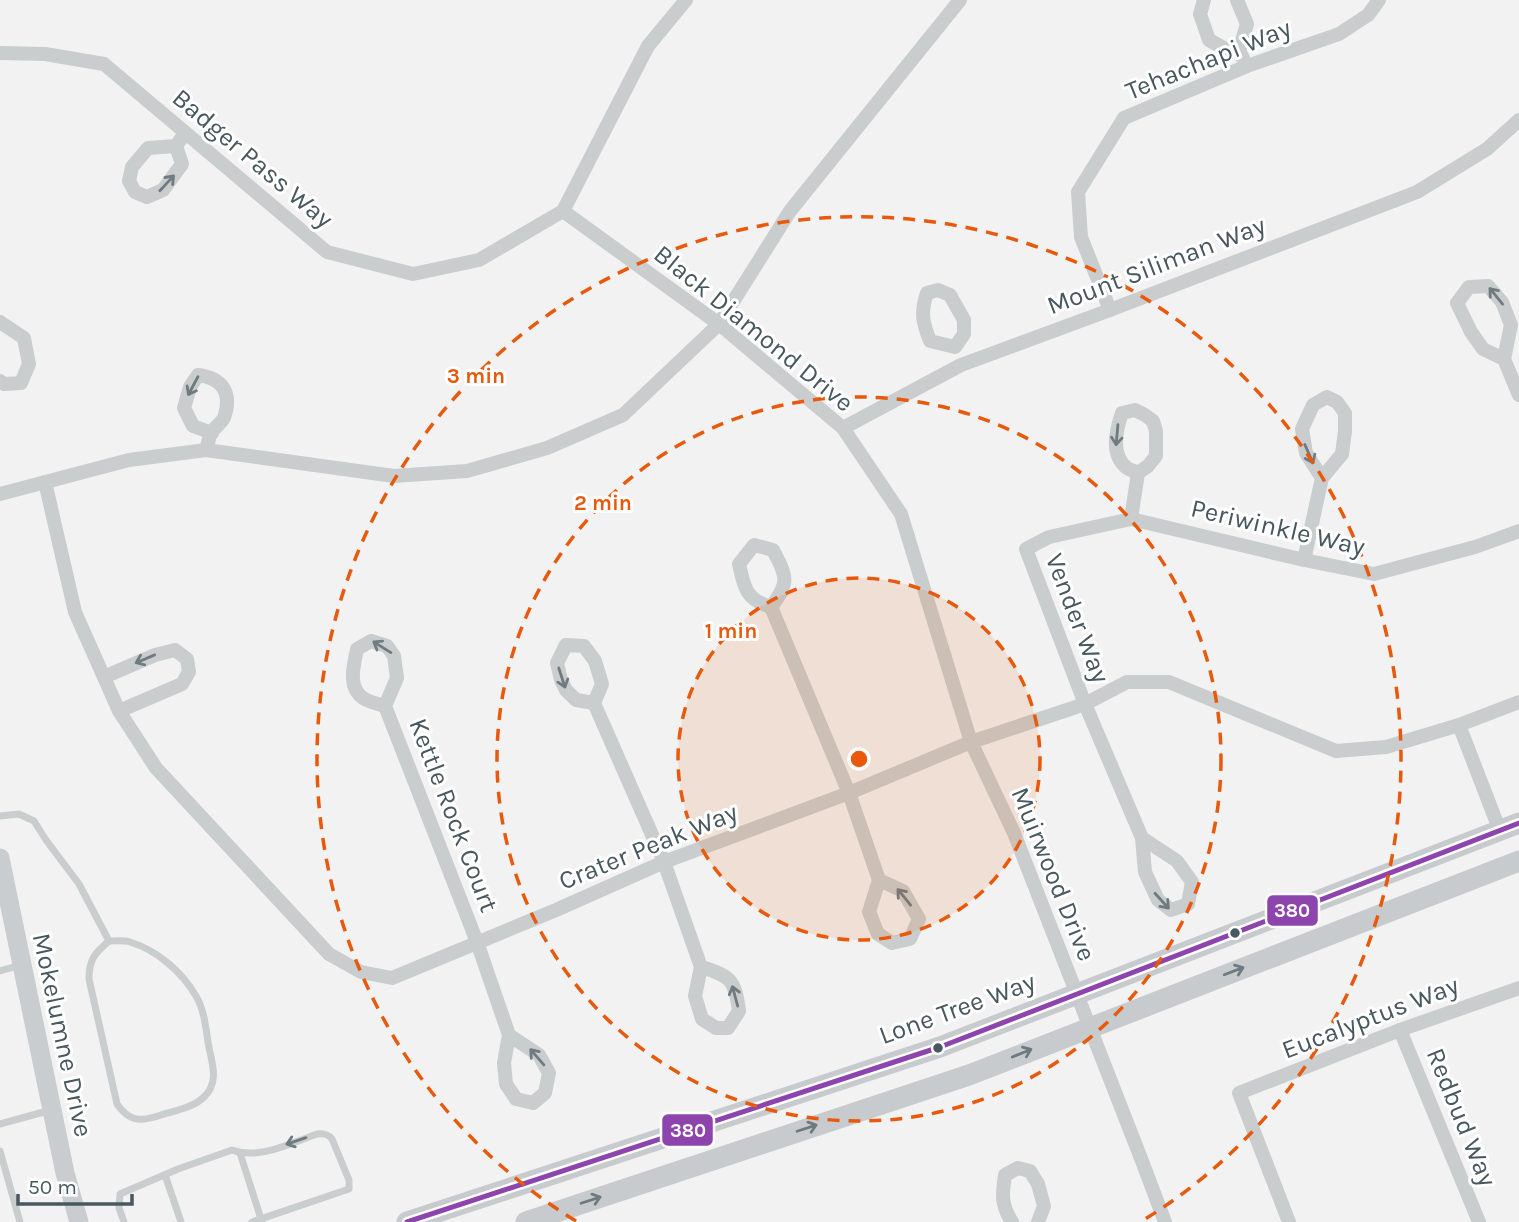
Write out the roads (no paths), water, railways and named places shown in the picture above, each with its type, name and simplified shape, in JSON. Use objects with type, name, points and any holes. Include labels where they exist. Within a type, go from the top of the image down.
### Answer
[{"type":"main road","name":"Lone Tree Way","points":[[407,1222],[940,1047],[1509,827]]},
{"type":"main road","points":[[526,1222],[969,1074],[1519,862]]},
{"type":"street","points":[[563,211],[648,46],[686,0]]},
{"type":"street","points":[[0,494],[129,460],[206,450],[394,476],[467,471],[547,449],[623,415],[719,324],[790,211],[960,0]]},
{"type":"street","points":[[1204,0],[1200,14],[1209,40],[1229,51],[1239,51]]},
{"type":"street","points":[[1237,0],[1247,24],[1239,51],[1247,65]]},
{"type":"street","name":"Tehachapi Way","points":[[1111,310],[1081,237],[1078,192],[1124,118],[1247,65],[1339,34],[1367,15],[1380,0]]},
{"type":"street","name":"Badger Pass Way","points":[[0,53],[45,54],[104,64],[327,252],[413,274],[479,260],[563,211]]},
{"type":"street","name":"Mount Siliman Way","points":[[843,428],[961,365],[1417,192],[1486,149],[1519,120]]},
{"type":"street","points":[[176,146],[186,133]]},
{"type":"street","name":"Black Diamond Drive","points":[[563,211],[719,324],[843,428],[901,514],[971,742]]},
{"type":"street","points":[[1504,359],[1483,349],[1471,332],[1457,303],[1469,287],[1488,286],[1502,302],[1511,325],[1504,359],[1519,395]]},
{"type":"street","points":[[0,323],[24,338],[29,364],[21,383],[4,384],[0,381]]},
{"type":"street","points":[[955,347],[961,365]]},
{"type":"street","points":[[1304,560],[1322,478],[1342,454],[1345,414],[1337,402],[1327,397],[1313,405],[1302,429],[1306,453],[1322,478]]},
{"type":"street","points":[[206,450],[212,433]]},
{"type":"street","points":[[1131,519],[1138,473]]},
{"type":"street","name":"Crater Peak Way","points":[[45,482],[75,612],[119,711],[156,768],[330,954],[361,972],[392,978],[664,862],[849,793],[971,742],[1085,704],[1127,682],[1169,682],[1336,751],[1386,747],[1459,725],[1519,702]]},
{"type":"street","name":"Periwinkle Way","points":[[1026,550],[1049,537],[1131,519],[1304,560],[1374,573],[1475,547],[1519,531]]},
{"type":"street","name":"Vender Way","points":[[1026,550],[1085,704],[1142,838],[1145,872],[1158,900],[1171,910],[1188,904],[1192,882],[1177,861],[1142,838]]},
{"type":"street","points":[[771,607],[849,793],[878,880]]},
{"type":"street","points":[[104,677],[155,654],[175,650],[187,659],[189,672],[182,684],[119,711]]},
{"type":"street","points":[[594,703],[664,862],[701,967]]},
{"type":"street","name":"Kettle Rock Court","points":[[385,706],[477,942],[509,1035]]},
{"type":"street","points":[[1459,725],[1509,827]]},
{"type":"street","name":"Muirwood Drive","points":[[971,742],[1014,833],[1165,1222]]},
{"type":"street","name":"Mokelumne Drive","points":[[0,858],[65,1173],[79,1222]]},
{"type":"street","name":"Eucalyptus Way","points":[[1289,1222],[1239,1093],[1400,1030],[1519,988]]},
{"type":"street","name":"Redbud Way","points":[[1400,1030],[1479,1222]]},
{"type":"street","points":[[509,1035],[539,1055],[549,1073],[545,1093],[533,1103],[516,1099],[506,1084],[504,1063],[509,1035]]},
{"type":"street","points":[[1012,1222],[1004,1210],[1002,1191],[1006,1175],[1018,1168],[1030,1171],[1038,1184],[1044,1206],[1038,1222]]},
{"type":"lane","points":[[0,816],[19,814],[34,821],[79,884],[109,941]]},
{"type":"lane","points":[[109,941],[128,942],[149,949],[169,963],[196,996],[202,1010],[215,1073],[212,1087],[203,1099],[148,1119],[135,1119],[125,1114],[117,1104],[89,979],[89,966],[95,953],[109,941]]},
{"type":"lane","points":[[0,971],[22,965]]},
{"type":"lane","points":[[0,1124],[52,1110]]},
{"type":"lane","points":[[124,1222],[119,1208],[120,1194],[178,1169],[232,1150],[257,1154],[317,1134],[330,1135],[349,1180],[349,1189],[252,1222]]},
{"type":"lane","points":[[0,1151],[20,1222]]},
{"type":"lane","points":[[240,1153],[262,1220]]},
{"type":"lane","points":[[165,1175],[181,1222]]}]
